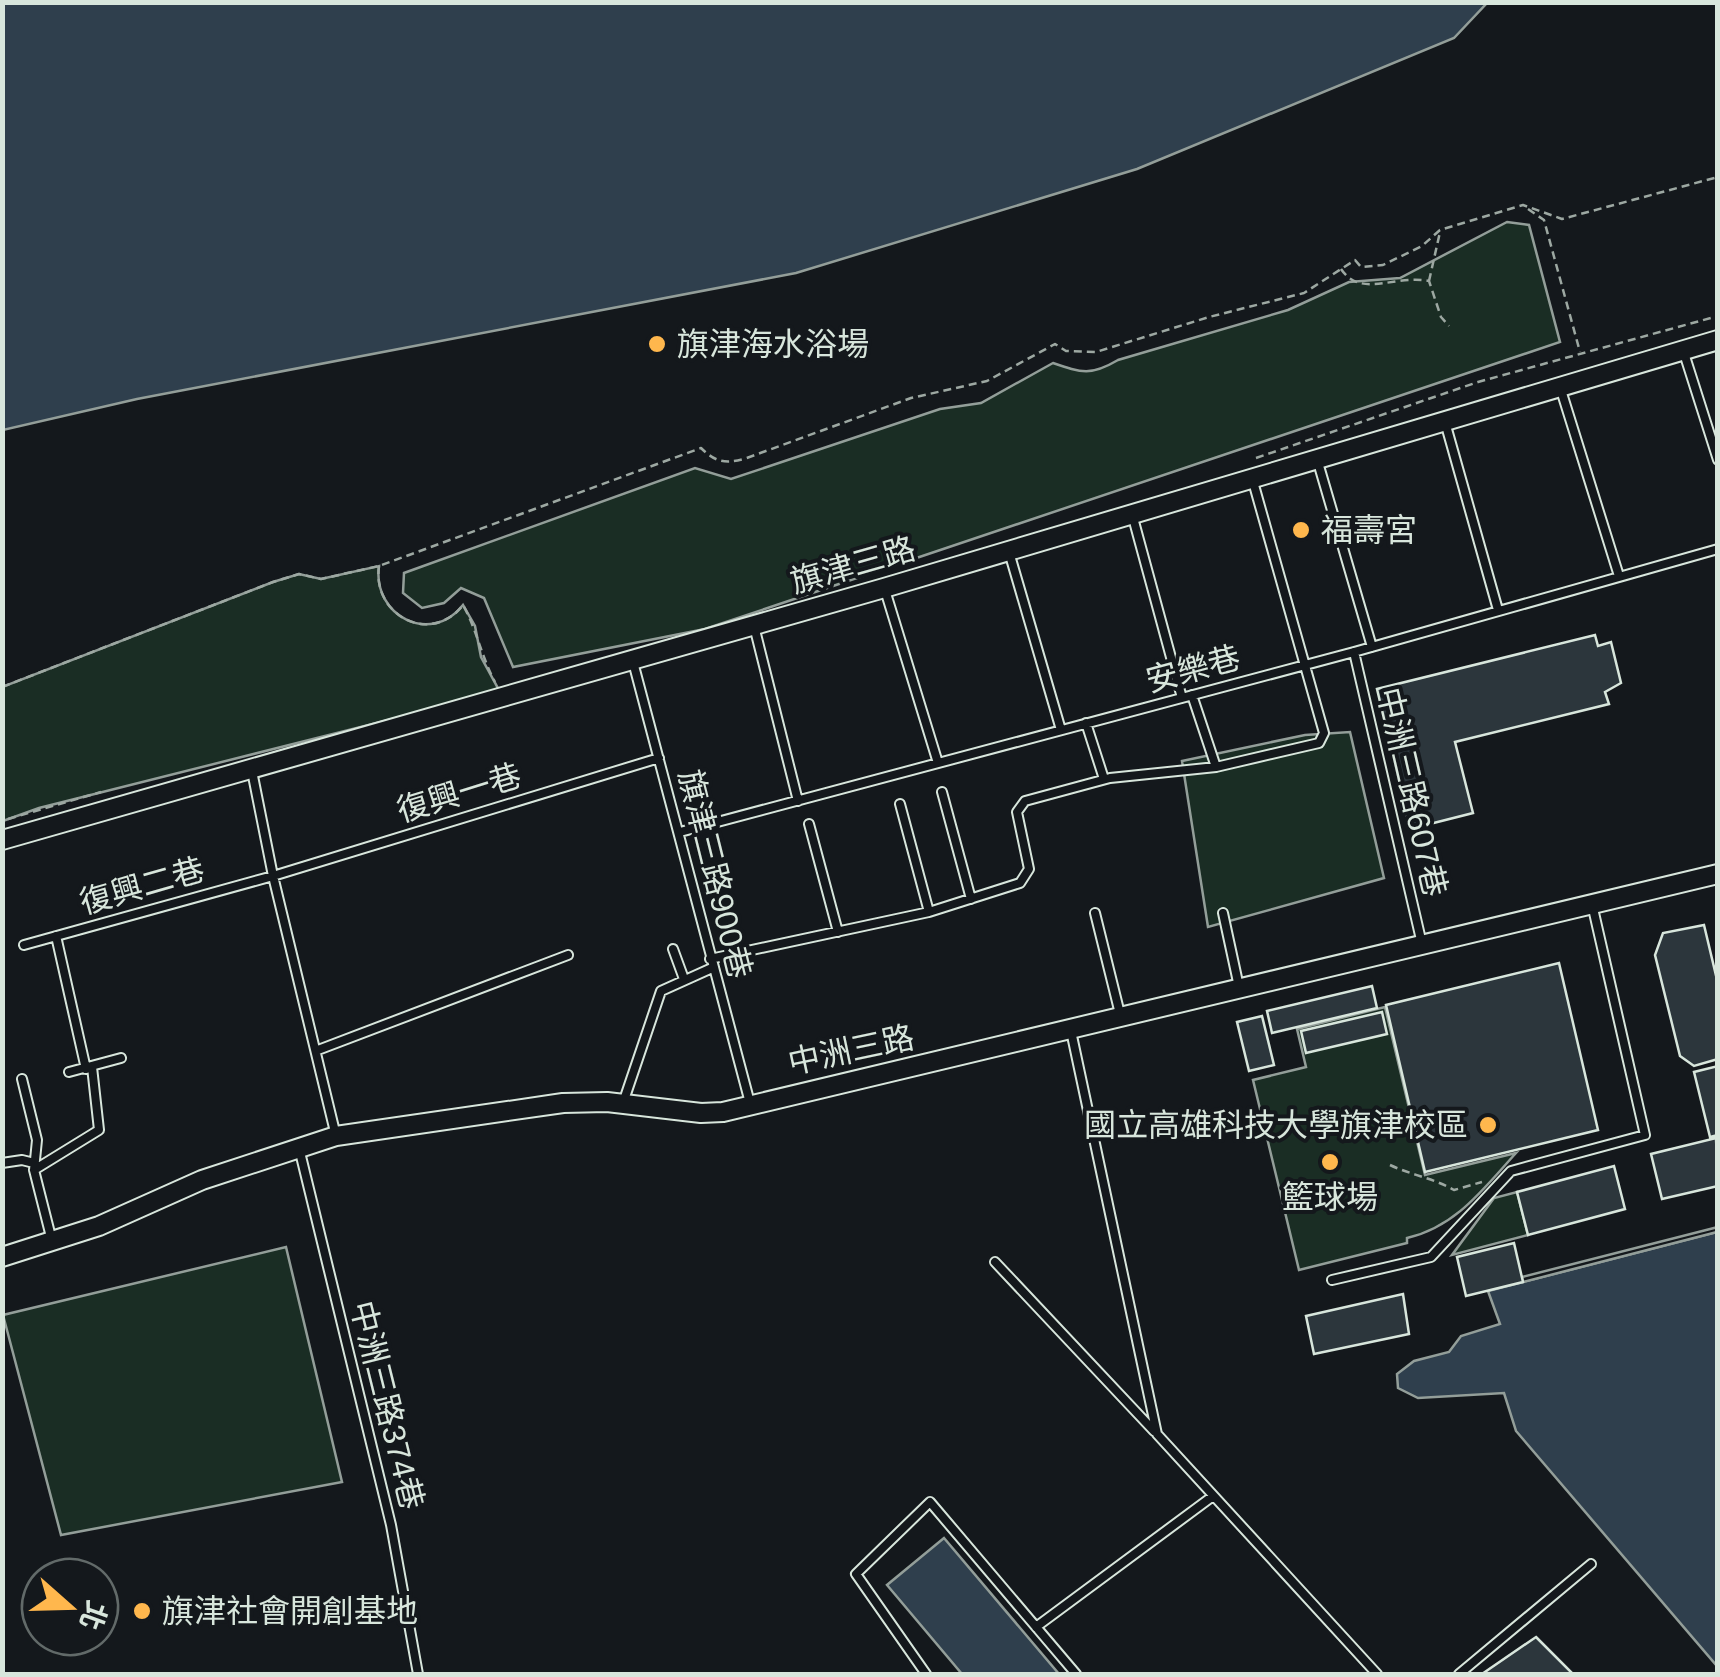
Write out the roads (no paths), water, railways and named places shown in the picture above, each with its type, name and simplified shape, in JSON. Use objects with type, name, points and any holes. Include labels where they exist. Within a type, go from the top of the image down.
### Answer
[{"type":"street","name":"旗津三路","points":[[2,840],[754,626],[1718,340]]},
{"type":"street","name":"中洲三路","points":[[2,1256],[117,1219],[202,1180],[336,1136],[563,1103],[723,1112],[1718,874]]},
{"type":"lane","points":[[1683,350],[1718,460]]},
{"type":"lane","points":[[1560,386],[1620,576]]},
{"type":"lane","points":[[1444,421],[1498,610]]},
{"type":"lane","points":[[1317,459],[1372,646]]},
{"type":"lane","points":[[623,1104],[658,996],[665,986],[684,980],[711,963],[930,912],[1020,883],[1029,870],[1018,806],[1024,801],[1104,779],[1216,766],[1322,739],[1324,733],[1306,664],[1252,478]]},
{"type":"lane","points":[[1132,514],[1182,698]]},
{"type":"lane","name":"安樂巷","points":[[680,832],[1354,652],[1718,548]]},
{"type":"lane","points":[[1009,550],[1061,730]]},
{"type":"lane","points":[[884,588],[938,762]]},
{"type":"lane","points":[[754,626],[798,801]]},
{"type":"lane","name":"中洲三路607巷","points":[[1354,652],[1422,944]]},
{"type":"lane","name":"旗津三路900巷","points":[[632,658],[750,1103]]},
{"type":"lane","points":[[1192,695],[1216,766]]},
{"type":"lane","points":[[1086,723],[1104,779]]},
{"type":"lane","name":"復興一巷","points":[[273,876],[660,758]]},
{"type":"lane","points":[[252,771],[273,876],[336,1136]]},
{"type":"lane","points":[[942,792],[971,900]]},
{"type":"lane","points":[[900,804],[930,912]]},
{"type":"lane","points":[[808,824],[838,932]]},
{"type":"lane","name":"復興二巷","points":[[24,945],[273,876]]},
{"type":"lane","points":[[1332,1280],[1431,1257],[1511,1171],[1645,1135],[1592,904]]},
{"type":"lane","points":[[1095,913],[1121,1018]]},
{"type":"lane","points":[[1223,914],[1240,989]]},
{"type":"lane","points":[[34,1166],[99,1130],[89,1068],[56,936]]},
{"type":"lane","points":[[673,949],[684,980]]},
{"type":"lane","points":[[318,1050],[568,955]]},
{"type":"lane","points":[[1071,1031],[1156,1434]]},
{"type":"lane","points":[[69,1072],[121,1058]]},
{"type":"lane","points":[[22,1079],[37,1140],[34,1166],[52,1241]]},
{"type":"lane","name":"中洲三路374巷","points":[[299,1148],[391,1524],[418,1674]]},
{"type":"lane","points":[[2,1163],[22,1160],[34,1166]]},
{"type":"lane","points":[[995,1262],[1377,1674]]},
{"type":"lane","points":[[1036,1627],[1213,1496]]},
{"type":"lane","points":[[926,1674],[856,1574],[930,1502],[1076,1674]]},
{"type":"lane","points":[[1458,1674],[1591,1564]]},
{"type":"water","points":[[2,3],[1487,3],[1454,38],[1137,169],[796,273],[137,399],[3,430]]},
{"type":"water","points":[[1717,1232],[1717,1666],[1516,1431],[1504,1393],[1418,1398],[1398,1388],[1397,1374],[1414,1361],[1449,1352],[1461,1336],[1500,1324],[1488,1291]]},
{"type":"water","points":[[944,1538],[1059,1674],[962,1674],[887,1585]]},
{"type":"place","name":"旗津海水浴場","points":[[657,344]]},
{"type":"place","name":"福壽宮","points":[[1301,530]]},
{"type":"place","name":"國立高雄科技大學旗津校區","points":[[1488,1125]]},
{"type":"place","name":"籃球場","points":[[1330,1162]]},
{"type":"place","name":"旗津社會開創基地","points":[[142,1611]]}]
